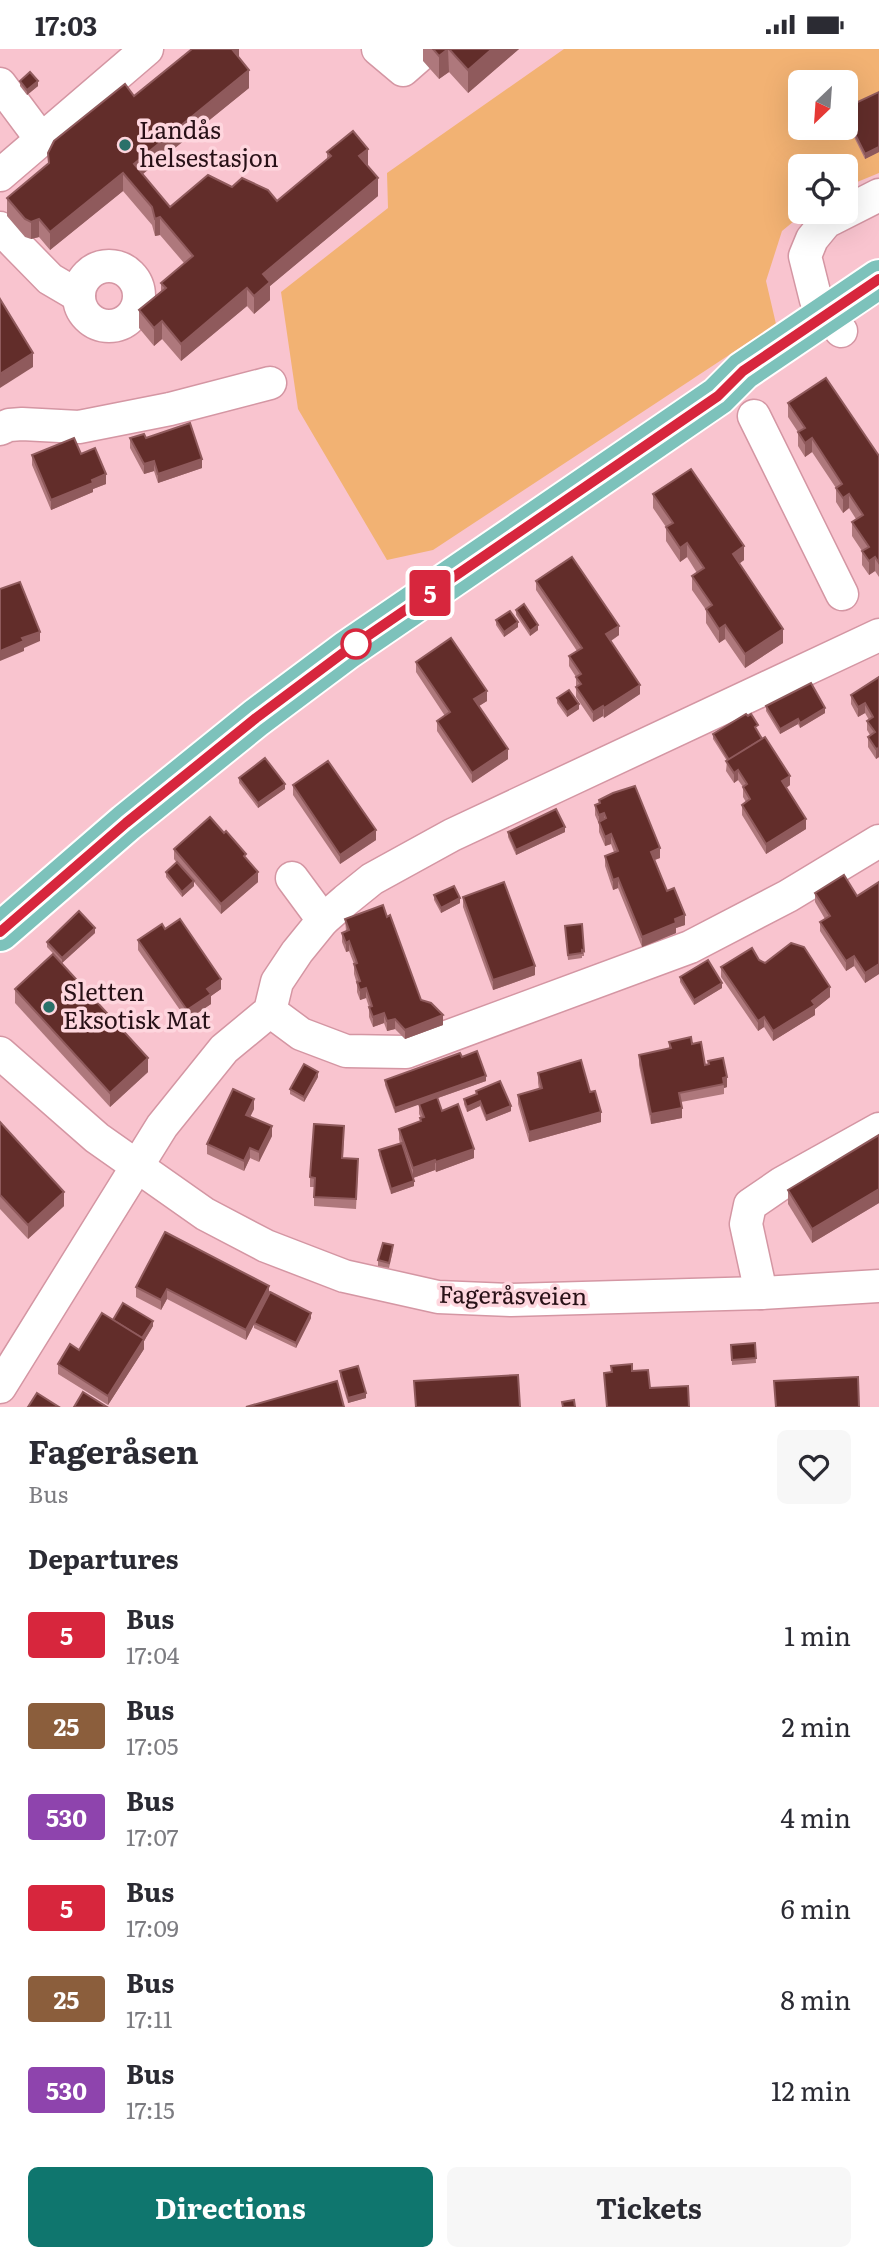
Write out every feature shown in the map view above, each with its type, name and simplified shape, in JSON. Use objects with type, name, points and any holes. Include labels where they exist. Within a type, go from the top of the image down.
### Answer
[{"type":"main road","points":[[834,322],[879,279]]},
{"type":"main road","points":[[0,932],[126,823],[256,718],[347,650],[718,396],[743,371],[834,322],[879,306]]},
{"type":"street","points":[[0,175],[147,49]]},
{"type":"street","points":[[378,49],[403,69],[427,49]]},
{"type":"street","points":[[0,84],[41,139]]},
{"type":"street","points":[[834,322],[816,300],[805,256],[812,239],[826,222],[879,195]]},
{"type":"street","points":[[0,228],[50,279],[79,296]]},
{"type":"street","points":[[0,429],[22,423],[79,427],[170,409],[271,383]]},
{"type":"street","points":[[754,416],[842,594]]},
{"type":"street","points":[[0,1387],[162,1126],[225,1049],[270,1011],[277,982],[323,920],[372,879],[452,835],[879,635]]},
{"type":"street","points":[[270,1011],[301,1034],[346,1051],[406,1052],[690,947],[788,896],[879,841]]},
{"type":"street","points":[[292,878],[323,920]]},
{"type":"street","name":"Fageråsveien","points":[[0,1053],[97,1137],[205,1215],[266,1246],[344,1276],[438,1297],[511,1300],[761,1293],[879,1286]]},
{"type":"street","points":[[761,1293],[746,1224],[750,1205],[782,1183],[879,1129]]},
{"type":"shaded area","points":[[564,49],[879,49],[879,173],[858,182],[858,154],[788,154],[788,224],[790,224],[782,231],[766,281],[776,324],[433,550],[387,560],[298,409],[281,292],[388,208],[387,173]]},
{"type":"building","points":[[192,49],[232,49],[249,70],[134,164],[170,207],[208,175],[232,187],[242,178],[268,190],[277,201],[331,156],[327,152],[353,131],[368,149],[359,156],[378,178],[263,274],[270,282],[254,296],[247,288],[181,344],[162,321],[154,328],[139,310],[166,288],[161,283],[193,256],[160,217],[155,219],[152,207],[123,173],[50,232],[39,219],[31,222],[25,219],[7,198],[49,163],[48,153],[54,141],[125,84],[134,96]]},
{"type":"building","points":[[433,49],[448,49],[439,56]]},
{"type":"building","points":[[449,49],[492,49],[468,70]]},
{"type":"building","points":[[30,72],[38,81],[27,90],[20,81]]},
{"type":"building","points":[[879,92],[879,147],[865,154],[858,140],[858,102]]},
{"type":"building","points":[[0,299],[33,353],[0,374]]},
{"type":"building","points":[[826,378],[879,456],[879,563],[875,557],[869,561],[862,551],[869,547],[852,522],[863,515],[849,494],[843,498],[836,488],[842,484],[812,438],[805,443],[798,432],[805,428],[788,403]]},
{"type":"building","points":[[190,423],[202,459],[158,474],[154,461],[144,464],[130,438],[144,434],[146,438]]},
{"type":"building","points":[[74,438],[81,454],[95,448],[106,474],[92,480],[93,483],[51,500],[32,455]]},
{"type":"building","points":[[691,469],[744,546],[733,554],[783,629],[745,654],[725,625],[719,629],[706,609],[712,605],[692,576],[704,568],[687,543],[680,548],[666,527],[673,523],[653,494]]},
{"type":"building","points":[[572,557],[619,626],[606,634],[640,685],[593,712],[576,687],[581,684],[576,677],[581,674],[569,656],[582,648],[536,581]]},
{"type":"building","points":[[20,582],[40,632],[22,638],[24,641],[0,651],[0,589]]},
{"type":"building","points":[[524,604],[538,625],[530,631],[516,610]]},
{"type":"building","points":[[510,611],[518,622],[504,632],[496,620]]},
{"type":"building","points":[[451,638],[487,691],[474,699],[508,749],[472,773],[437,721],[450,712],[416,662]]},
{"type":"building","points":[[879,677],[879,748],[876,749],[868,737],[875,732],[867,721],[873,717],[865,703],[858,707],[851,695]]},
{"type":"building","points":[[811,683],[825,708],[800,723],[798,719],[780,729],[766,706]]},
{"type":"building","points":[[569,690],[579,704],[567,712],[557,698]]},
{"type":"building","points":[[746,714],[751,714],[762,739],[729,760],[713,734]]},
{"type":"building","points":[[765,737],[790,776],[782,781],[806,819],[766,844],[742,805],[750,799],[743,787],[747,784],[738,770],[734,773],[726,761]]},
{"type":"building","points":[[265,758],[285,784],[258,803],[239,778]]},
{"type":"building","points":[[328,761],[376,830],[340,855],[293,785]]},
{"type":"building","points":[[635,786],[660,848],[651,852],[667,891],[674,888],[685,915],[675,919],[676,923],[642,937],[618,878],[613,880],[605,856],[618,851],[611,834],[605,837],[599,822],[606,818],[604,813],[599,815],[595,805],[613,793]]},
{"type":"building","points":[[556,809],[565,827],[516,850],[508,832]]},
{"type":"building","points":[[210,817],[224,833],[226,831],[258,872],[221,904],[174,849]]},
{"type":"building","points":[[177,862],[194,881],[182,892],[166,872]]},
{"type":"building","points":[[844,875],[857,896],[879,882],[879,964],[865,973],[854,956],[846,961],[820,922],[830,916],[815,893]]},
{"type":"building","points":[[504,882],[535,966],[493,980],[463,897]]},
{"type":"building","points":[[454,886],[460,898],[441,908],[434,895]]},
{"type":"building","points":[[383,905],[387,917],[390,915],[421,1000],[431,1003],[443,1015],[405,1030],[395,1019],[387,1021],[384,1013],[373,1017],[366,988],[360,990],[357,982],[360,981],[354,964],[357,963],[349,941],[346,943],[342,933],[349,930],[345,919]]},
{"type":"building","points":[[79,911],[95,928],[62,958],[47,942]]},
{"type":"building","points":[[180,919],[221,979],[207,989],[211,994],[187,1010],[138,940],[162,924],[165,929]]},
{"type":"building","points":[[582,924],[584,951],[568,955],[565,926]]},
{"type":"building","points":[[791,943],[804,947],[830,987],[812,1001],[815,1005],[773,1031],[764,1017],[758,1021],[721,967],[752,948],[759,960],[765,963]]},
{"type":"building","points":[[53,954],[148,1058],[110,1093],[15,989]]},
{"type":"building","points":[[708,960],[722,983],[694,1000],[680,977]]},
{"type":"building","points":[[691,1037],[692,1044],[701,1042],[705,1065],[709,1064],[708,1061],[723,1058],[727,1077],[723,1078],[724,1084],[679,1093],[682,1108],[651,1114],[639,1055],[671,1048],[669,1042]]},
{"type":"building","points":[[477,1051],[486,1076],[395,1108],[385,1080],[460,1053],[462,1057]]},
{"type":"building","points":[[581,1060],[590,1092],[595,1091],[601,1112],[529,1132],[518,1095],[542,1088],[538,1073]]},
{"type":"building","points":[[304,1064],[318,1072],[304,1097],[290,1089]]},
{"type":"building","points":[[500,1081],[511,1106],[486,1116],[480,1101],[467,1107],[464,1099]]},
{"type":"building","points":[[233,1089],[254,1099],[246,1115],[272,1126],[259,1152],[250,1148],[244,1161],[207,1144]]},
{"type":"building","points":[[437,1097],[442,1111],[458,1104],[474,1149],[413,1168],[399,1129],[421,1121],[420,1118],[424,1117],[419,1104]]},
{"type":"building","points":[[0,1122],[64,1192],[28,1225],[0,1195]]},
{"type":"building","points":[[314,1124],[344,1126],[342,1158],[358,1159],[356,1199],[314,1197],[315,1178],[310,1177]]},
{"type":"building","points":[[879,1135],[879,1189],[812,1229],[788,1190]]},
{"type":"building","points":[[402,1143],[414,1181],[391,1189],[379,1150]]},
{"type":"building","points":[[165,1232],[269,1286],[246,1330],[167,1289],[161,1300],[136,1287]]},
{"type":"building","points":[[383,1243],[393,1245],[389,1263],[378,1260]]},
{"type":"building","points":[[270,1292],[311,1313],[296,1343],[254,1323]]},
{"type":"building","points":[[123,1303],[153,1321],[142,1338],[113,1320]]},
{"type":"building","points":[[102,1313],[144,1339],[108,1396],[58,1364],[70,1344],[79,1350]]},
{"type":"building","points":[[755,1343],[756,1358],[732,1360],[731,1345]]},
{"type":"building","points":[[632,1364],[632,1371],[648,1370],[650,1388],[688,1386],[689,1407],[607,1407],[604,1373],[612,1372],[611,1366]]},
{"type":"building","points":[[358,1366],[366,1393],[348,1398],[340,1371]]},
{"type":"building","points":[[518,1375],[520,1407],[416,1407],[414,1381]]},
{"type":"building","points":[[858,1377],[859,1407],[776,1407],[774,1381]]},
{"type":"building","points":[[337,1381],[344,1407],[246,1407]]},
{"type":"building","points":[[83,1392],[107,1407],[74,1407]]},
{"type":"building","points":[[37,1393],[59,1407],[28,1407]]},
{"type":"building","points":[[574,1400],[575,1407],[563,1407],[562,1402]]},
{"type":"bus line","name":"5","points":[[0,932],[126,823],[256,718],[347,650],[718,396],[743,371],[879,279]]},
{"type":"place","name":"Landås helsestasjon","points":[[125,145]]},
{"type":"place","name":"Sletten Eksotisk Mat","points":[[49,1007]]}]
